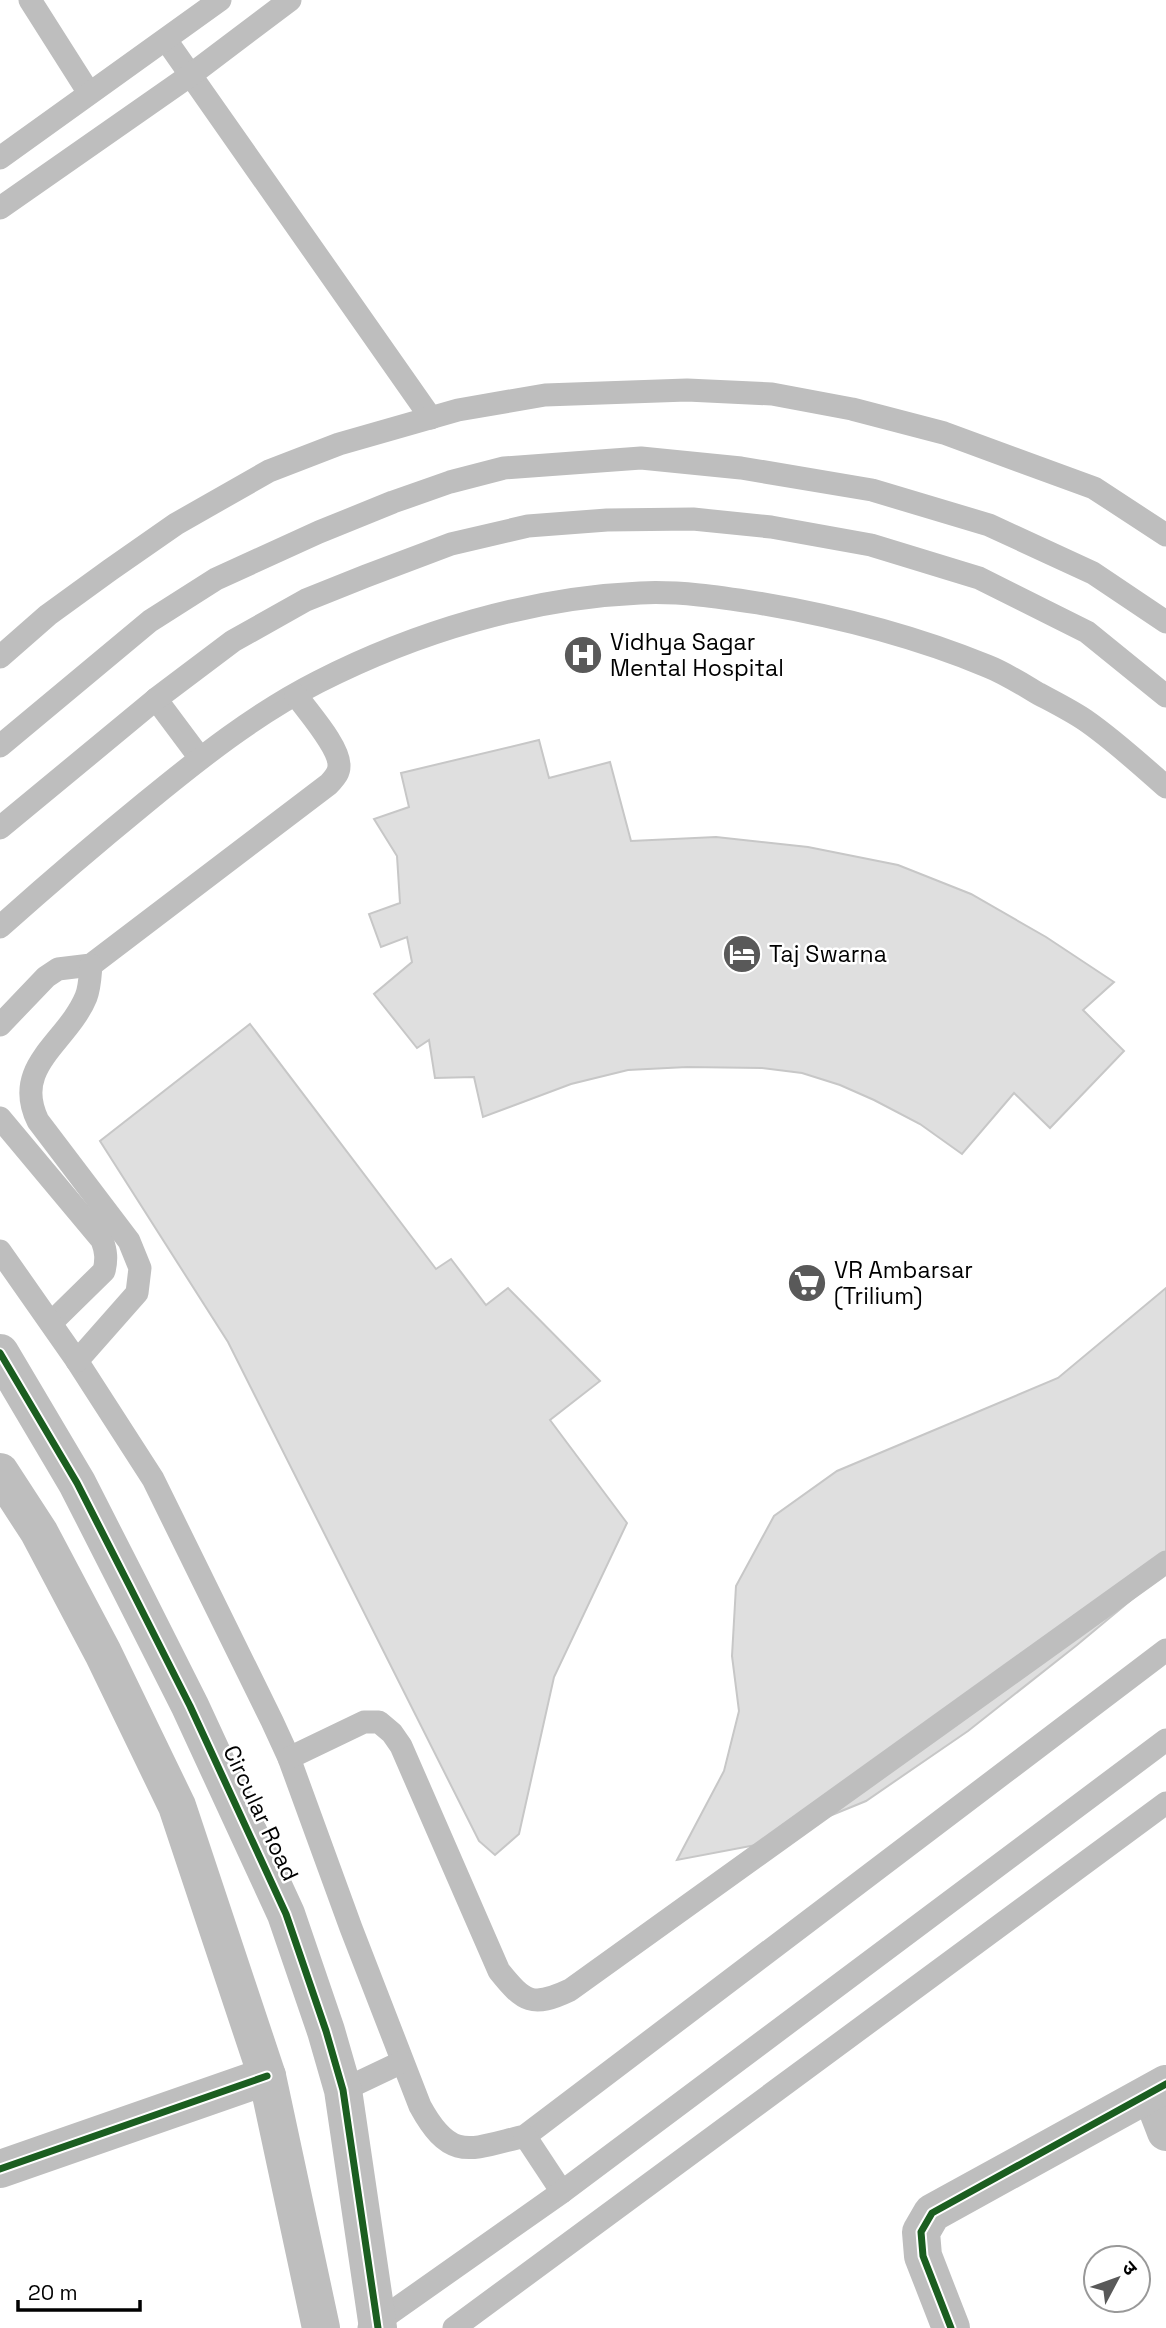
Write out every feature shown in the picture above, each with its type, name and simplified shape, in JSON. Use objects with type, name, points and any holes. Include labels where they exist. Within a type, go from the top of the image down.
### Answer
[{"type":"street","name":"Circular Road","points":[[0,1353],[77,1483],[190,1706],[286,1914],[343,2090],[375,2326]]},
{"type":"street","points":[[0,1472],[38,1532],[103,1653],[177,1806],[267,2076],[321,2328]]},
{"type":"street","points":[[0,2169],[267,2076]]},
{"type":"street","points":[[938,2325],[923,2256],[921,2232],[932,2213],[1159,2089],[1166,2132]]},
{"type":"lane","points":[[30,0],[89,93]]},
{"type":"lane","points":[[0,158],[220,0]]},
{"type":"lane","points":[[0,208],[192,74],[290,0]]},
{"type":"lane","points":[[166,40],[431,418]]},
{"type":"lane","points":[[0,657],[48,615],[176,524],[269,471],[339,444],[458,410],[545,395],[687,390],[772,394],[852,410],[944,433],[1094,488],[1166,535]]},
{"type":"lane","points":[[0,746],[150,621],[216,579],[393,502],[450,482],[504,468],[640,458],[741,468],[872,489],[989,525],[1093,573],[1166,622]]},
{"type":"lane","points":[[0,828],[156,699],[233,642],[306,600],[451,544],[528,526],[619,520],[693,519],[771,527],[871,545],[979,578],[1087,632],[1166,696]]},
{"type":"lane","points":[[0,927],[63,870],[200,758],[267,711],[317,682],[409,641],[538,605],[643,593],[730,598],[791,608],[874,628],[989,667],[1082,718],[1121,747],[1166,787]]},
{"type":"lane","points":[[0,1025],[46,977],[58,969],[91,965],[329,785],[338,774],[340,762],[334,749],[296,695]]},
{"type":"lane","points":[[156,699],[200,758]]},
{"type":"lane","points":[[77,1361],[136,1293],[140,1276],[140,1268],[129,1241],[38,1121],[30,1105],[31,1077],[86,998],[91,965]]},
{"type":"lane","points":[[0,1118],[102,1240],[106,1251],[104,1271],[51,1323]]},
{"type":"lane","points":[[4,1265],[51,1323],[153,1479],[289,1758],[402,2062],[431,2125],[447,2142],[461,2147],[475,2147],[525,2136],[1166,1650]]},
{"type":"lane","points":[[289,1758],[364,1722],[379,1722],[392,1733],[401,1746],[499,1971],[516,1993],[537,2001],[551,1999],[570,1990],[1166,1562]]},
{"type":"lane","points":[[375,2326],[562,2192],[1166,1740]]},
{"type":"lane","points":[[454,2328],[1166,1802]]},
{"type":"lane","points":[[343,2090],[402,2062]]},
{"type":"lane","points":[[525,2136],[562,2192]]},
{"type":"building","name":"Taj Swarna","points":[[539,740],[549,778],[610,762],[631,841],[716,837],[808,847],[898,865],[971,894],[1046,937],[1114,982],[1083,1010],[1124,1051],[1050,1128],[1014,1093],[962,1154],[920,1124],[840,1085],[802,1073],[762,1068],[687,1067],[628,1070],[571,1084],[483,1117],[474,1077],[435,1078],[429,1040],[417,1048],[374,994],[412,962],[407,937],[381,947],[369,914],[400,903],[397,856],[374,819],[409,807],[401,773]]},
{"type":"building","points":[[250,1024],[436,1269],[451,1259],[486,1305],[508,1288],[600,1381],[550,1420],[627,1523],[554,1677],[519,1834],[495,1855],[479,1841],[228,1342],[100,1141]]},
{"type":"building","points":[[1166,1288],[1166,1571],[968,1731],[866,1801],[761,1844],[677,1860],[724,1771],[739,1711],[732,1656],[736,1586],[774,1516],[837,1471],[1058,1378]]},
{"type":"cycle path","points":[[0,1353],[77,1483],[190,1706],[286,1914],[343,2090],[378,2328]]},
{"type":"cycle path","points":[[0,2169],[267,2076]]},
{"type":"cycle path","points":[[951,2328],[923,2256],[921,2232],[932,2213],[1166,2084]]},
{"type":"place","name":"Vidhya Sagar Mental Hospital","points":[[583,655]]},
{"type":"place","name":"Taj Swarna","points":[[742,954]]},
{"type":"place","name":"VR Ambarsar (Trilium)","points":[[807,1283]]}]
